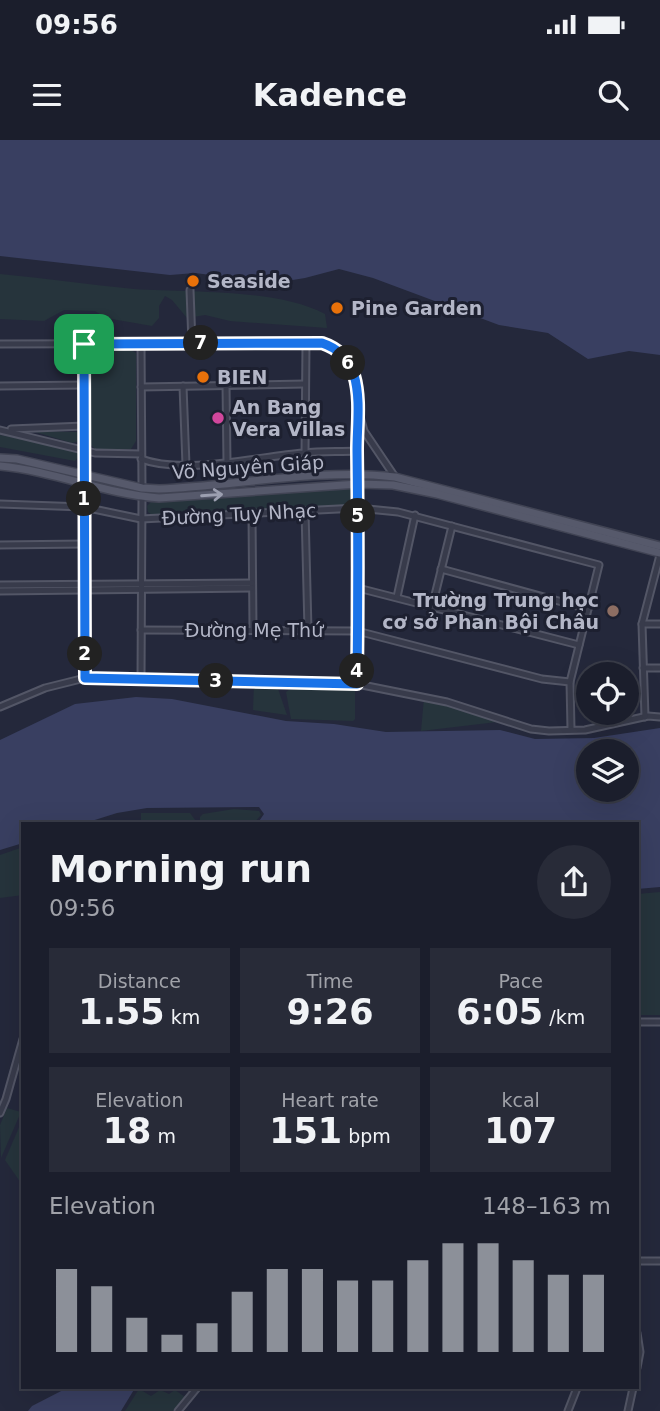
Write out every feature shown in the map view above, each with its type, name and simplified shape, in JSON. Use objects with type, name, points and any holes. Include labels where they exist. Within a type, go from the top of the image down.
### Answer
[{"type":"main road","name":"Võ Nguyên Giáp","points":[[0,458],[17,459],[84,480]]},
{"type":"main road","name":"Võ Nguyên Giáp","points":[[0,466],[178,497],[358,484],[407,487],[660,554]]},
{"type":"main road","name":"Võ Nguyên Giáp","points":[[142,492],[358,475],[395,477],[660,545]]},
{"type":"main road","points":[[358,475],[358,484]]},
{"type":"street","points":[[190,290],[192,343]]},
{"type":"street","points":[[0,344],[322,343],[334,347],[343,355],[354,374],[364,431],[395,477]]},
{"type":"street","points":[[84,344],[85,678]]},
{"type":"street","points":[[141,344],[141,679]]},
{"type":"street","points":[[305,453],[306,344]]},
{"type":"street","points":[[141,387],[305,384]]},
{"type":"street","points":[[226,385],[226,462]]},
{"type":"street","points":[[0,386],[84,386]]},
{"type":"street","points":[[183,386],[186,465]]},
{"type":"street","points":[[358,406],[358,475]]},
{"type":"street","points":[[0,430],[84,425]]},
{"type":"street","points":[[8,430],[103,454],[141,457],[159,465],[357,451]]},
{"type":"street","points":[[357,684],[358,484]]},
{"type":"street","name":"Đường Tuy Nhạc","points":[[0,504],[84,507],[141,519],[358,508],[415,515],[599,565],[588,609]]},
{"type":"street","points":[[305,511],[308,631]]},
{"type":"street","points":[[252,514],[253,629]]},
{"type":"street","points":[[397,597],[415,515]]},
{"type":"street","points":[[432,607],[452,526]]},
{"type":"street","points":[[0,545],[84,544]]},
{"type":"street","points":[[645,717],[642,624],[660,554]]},
{"type":"street","points":[[441,569],[588,609],[570,682],[571,729]]},
{"type":"street","points":[[653,581],[660,581]]},
{"type":"street","points":[[0,585],[252,586]]},
{"type":"street","points":[[0,591],[84,586]]},
{"type":"street","points":[[358,587],[579,645]]},
{"type":"street","points":[[642,624],[660,624]]},
{"type":"street","name":"Đường Mẹ Thứ","points":[[141,631],[358,631],[542,680],[570,682]]},
{"type":"street","points":[[643,668],[660,668]]},
{"type":"street","points":[[0,707],[45,688],[85,678],[357,684],[447,702],[531,729],[549,731],[598,727],[645,717],[660,717]]},
{"type":"street","points":[[639,1023],[660,1022]]},
{"type":"street","points":[[0,1113],[21,1046]]},
{"type":"street","points":[[639,1261],[660,1261]]},
{"type":"street","points":[[178,1411],[196,1389]]},
{"type":"street","points":[[568,1411],[577,1389]]},
{"type":"street","points":[[628,1411],[633,1389]]},
{"type":"shaded area","points":[[0,274],[134,289],[258,296],[305,306],[325,314],[327,328],[230,321],[205,315],[187,318],[172,300],[165,296],[159,306],[159,318],[152,326],[106,318],[95,311],[64,310],[44,321],[0,319]]},
{"type":"shaded area","points":[[95,348],[128,348],[136,353],[136,441],[131,449],[95,449],[89,443],[89,353]]},
{"type":"shaded area","points":[[32,431],[77,432],[79,441],[72,443]]},
{"type":"shaded area","points":[[0,435],[77,450],[81,454],[75,461],[0,447]]},
{"type":"shaded area","points":[[347,488],[353,491],[356,497],[347,505],[152,515],[147,506],[152,501]]},
{"type":"shaded area","points":[[254,683],[277,686],[287,715],[253,710]]},
{"type":"shaded area","points":[[325,686],[355,688],[353,721],[291,719],[286,692]]},
{"type":"shaded area","points":[[424,698],[501,719],[497,722],[421,731]]},
{"type":"shaded area","points":[[234,809],[259,811],[261,815],[255,822],[200,822],[203,814]]},
{"type":"shaded area","points":[[141,813],[190,813],[197,822],[141,822]]},
{"type":"shaded area","points":[[21,848],[21,895],[0,898],[0,855]]},
{"type":"shaded area","points":[[660,892],[660,1015],[639,1015],[639,894]]},
{"type":"shaded area","points":[[7,1108],[21,1112],[1,1158],[0,1125]]},
{"type":"shaded area","points":[[21,1123],[21,1183],[5,1160]]},
{"type":"shaded area","points":[[139,1389],[151,1396],[160,1390],[169,1394],[175,1390],[185,1397],[173,1411],[125,1411]]},
{"type":"water","points":[[0,140],[660,140],[660,355],[629,351],[588,359],[548,333],[499,325],[373,278],[339,269],[274,283],[195,273],[170,275],[0,256]]},
{"type":"water","points":[[136,697],[172,699],[286,721],[334,724],[386,732],[500,730],[535,739],[594,738],[660,728],[660,887],[639,889],[639,822],[258,822],[264,814],[259,807],[147,808],[117,813],[88,822],[21,822],[21,844],[0,850],[0,740],[75,704]]},
{"type":"water","points":[[65,1389],[134,1389],[121,1411],[28,1411],[32,1406]]},
{"type":"place","name":"Seaside","points":[[193,281]]},
{"type":"place","name":"Pine Garden","points":[[337,308]]},
{"type":"place","name":"BIEN","points":[[203,377]]},
{"type":"place","name":"An Bang Vera Villas","points":[[218,418]]},
{"type":"place","name":"Trường Trung học cơ sở Phan Bội Châu","points":[[613,611]]},
{"type":"route","points":[[322,343],[334,347],[343,355],[354,374],[358,406],[357,684],[85,678],[84,344],[322,343]]}]
